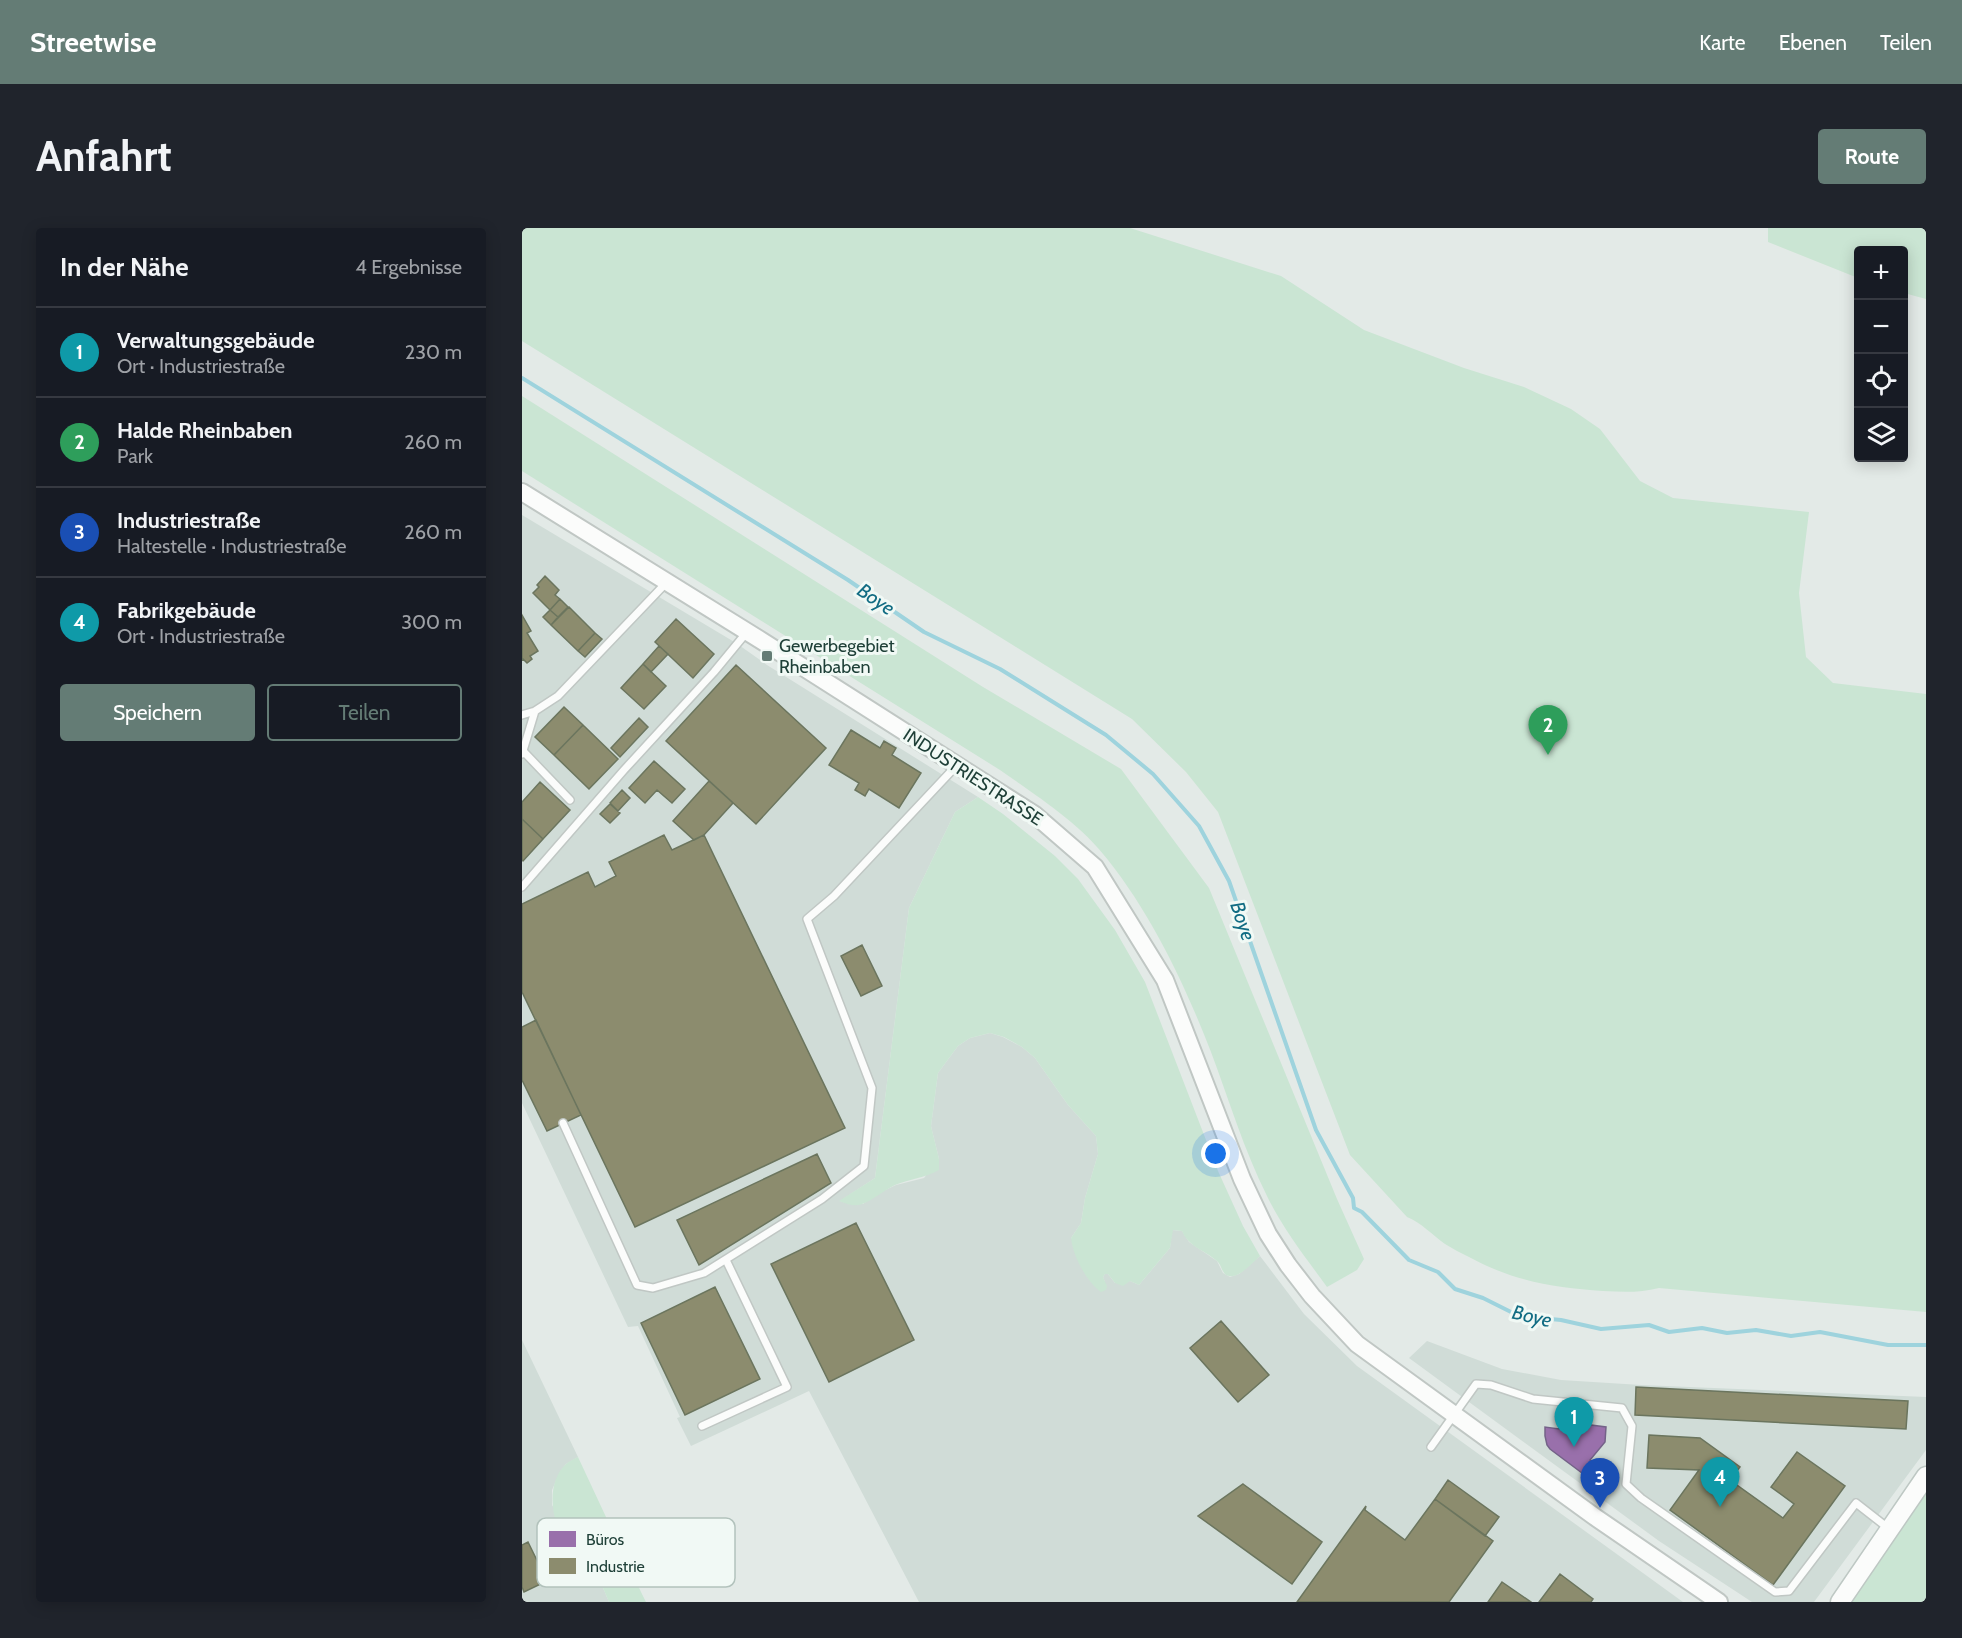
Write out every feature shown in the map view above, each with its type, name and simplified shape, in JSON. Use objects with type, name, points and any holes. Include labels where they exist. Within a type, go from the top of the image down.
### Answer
[{"type":"main road","points":[[1840,1602],[1926,1476]]},
{"type":"street","name":"INDUSTRIESTRASSE","points":[[522,492],[1035,815],[1095,867],[1165,980],[1242,1179],[1268,1234],[1312,1296],[1358,1344],[1595,1517],[1719,1602]]},
{"type":"lane","points":[[522,715],[535,711],[558,696],[667,582]]},
{"type":"lane","points":[[522,887],[747,632]]},
{"type":"lane","points":[[535,711],[523,753],[570,800]]},
{"type":"lane","points":[[563,1123],[637,1285],[653,1288],[704,1273],[822,1199],[864,1166],[872,1088],[807,919],[834,896],[957,765]]},
{"type":"lane","points":[[702,1426],[787,1387],[726,1260]]},
{"type":"lane","points":[[1431,1447],[1476,1384],[1491,1385],[1533,1398],[1622,1407],[1632,1426],[1626,1484],[1641,1498],[1775,1592],[1789,1591],[1856,1503],[1890,1529]]},
{"type":"shaded area","points":[[522,515],[736,643],[767,665],[978,797],[955,812],[909,908],[875,1178],[840,1201],[863,1204],[896,1185],[924,1178],[939,1159],[931,1126],[938,1073],[958,1046],[970,1038],[990,1033],[1003,1037],[1022,1047],[1035,1058],[1068,1105],[1096,1136],[1098,1154],[1085,1198],[1081,1223],[1071,1238],[1105,1282],[1103,1277],[1108,1274],[1115,1283],[1130,1281],[1139,1285],[1170,1248],[1172,1230],[1182,1231],[1189,1242],[1217,1261],[1223,1273],[1230,1277],[1239,1274],[1260,1256],[1304,1314],[1357,1366],[1683,1602],[919,1602],[809,1391],[691,1446],[638,1326],[628,1327],[522,1103]]},
{"type":"shaded area","points":[[522,1340],[578,1457],[566,1464],[552,1490],[552,1505],[559,1518],[537,1518],[537,1587],[603,1587],[609,1602],[522,1602]]},
{"type":"shaded area","points":[[1427,1341],[1502,1369],[1561,1380],[1926,1397],[1926,1450],[1814,1602],[1752,1602],[1659,1541],[1409,1358]]},
{"type":"green space","points":[[522,228],[1130,228],[1281,276],[1364,330],[1464,368],[1524,387],[1571,409],[1600,429],[1640,481],[1673,498],[1809,512],[1799,593],[1806,657],[1833,683],[1926,694],[1926,1312],[1659,1288],[1617,1292],[1585,1290],[1534,1282],[1502,1272],[1457,1251],[1407,1217],[1350,1155],[1218,812],[1186,772],[1132,719],[522,341]]},
{"type":"green space","points":[[1768,228],[1926,228],[1926,299],[1908,294],[1908,246],[1854,246],[1854,276],[1768,242]]},
{"type":"green space","points":[[522,396],[983,687],[1121,769],[1209,888],[1364,1259],[1357,1270],[1327,1287],[1280,1220],[1251,1161],[1211,1052],[1167,952],[1124,882],[1085,834],[1058,811],[1000,770],[522,471]]},
{"type":"green space","points":[[978,797],[1055,856],[1078,879],[1115,930],[1145,982],[1218,1171],[1243,1226],[1260,1256],[1238,1275],[1227,1275],[1214,1258],[1193,1245],[1182,1231],[1173,1230],[1170,1248],[1139,1285],[1130,1281],[1123,1286],[1115,1283],[1108,1274],[1105,1274],[1103,1277],[1107,1286],[1106,1290],[1101,1292],[1095,1287],[1081,1268],[1071,1238],[1081,1223],[1085,1198],[1098,1154],[1096,1136],[1068,1105],[1035,1058],[1022,1047],[1004,1037],[990,1033],[970,1038],[958,1046],[938,1073],[931,1126],[939,1159],[939,1170],[895,1185],[859,1205],[839,1201],[875,1178],[909,908],[955,812]]},
{"type":"green space","points":[[578,1457],[607,1518],[555,1518],[554,1486],[558,1474],[570,1461]]},
{"type":"green space","points":[[1926,1481],[1926,1602],[1842,1602]]},
{"type":"green space","points":[[603,1587],[639,1587],[646,1602],[609,1602]]},
{"type":"building: Büros","points":[[1560,1421],[1606,1427],[1605,1442],[1590,1460],[1595,1463],[1586,1476],[1547,1445],[1545,1427],[1559,1429]]},
{"type":"building: Industrie","points":[[545,576],[559,590],[555,595],[560,599],[550,610],[533,593]]},
{"type":"building: Industrie","points":[[560,599],[568,607],[558,617],[550,610]]},
{"type":"building: Industrie","points":[[569,607],[595,633],[578,651],[551,625]]},
{"type":"building: Industrie","points":[[550,610],[558,617],[551,625],[543,617]]},
{"type":"building: Industrie","points":[[522,615],[531,631],[527,633],[538,651],[530,656],[532,659],[527,663],[522,660]]},
{"type":"building: Industrie","points":[[676,619],[714,654],[693,678],[655,642]]},
{"type":"building: Industrie","points":[[595,633],[602,639],[585,657],[578,651]]},
{"type":"building: Industrie","points":[[659,646],[668,654],[651,672],[643,664]]},
{"type":"building: Industrie","points":[[643,664],[666,686],[644,709],[621,688]]},
{"type":"building: Industrie","points":[[736,665],[826,748],[756,824],[666,741]]},
{"type":"building: Industrie","points":[[564,707],[583,725],[554,755],[535,737]]},
{"type":"building: Industrie","points":[[639,718],[648,727],[620,757],[611,748]]},
{"type":"building: Industrie","points":[[583,725],[618,759],[589,789],[554,755]]},
{"type":"building: Industrie","points":[[851,730],[880,748],[884,741],[896,748],[892,755],[921,773],[899,808],[869,789],[865,796],[855,790],[859,783],[829,765]]},
{"type":"building: Industrie","points":[[654,761],[685,789],[672,803],[657,790],[645,803],[629,788]]},
{"type":"building: Industrie","points":[[709,781],[733,803],[704,835],[694,840],[673,821]]},
{"type":"building: Industrie","points":[[540,782],[570,810],[543,839],[522,819],[522,802]]},
{"type":"building: Industrie","points":[[622,790],[630,798],[618,811],[610,803]]},
{"type":"building: Industrie","points":[[610,804],[620,813],[610,823],[600,814]]},
{"type":"building: Industrie","points":[[522,819],[543,839],[523,861],[522,860]]},
{"type":"building: Industrie","points":[[664,835],[672,850],[704,835],[845,1128],[635,1227],[522,992],[522,904],[588,872],[595,887],[616,876],[609,862]]},
{"type":"building: Industrie","points":[[862,945],[882,986],[861,996],[841,956]]},
{"type":"building: Industrie","points":[[536,1020],[581,1115],[547,1131],[522,1080],[522,1027]]},
{"type":"building: Industrie","points":[[817,1154],[831,1183],[699,1265],[677,1220]]},
{"type":"building: Industrie","points":[[856,1223],[914,1340],[829,1382],[771,1264]]},
{"type":"building: Industrie","points":[[715,1287],[760,1379],[685,1415],[641,1323]]},
{"type":"building: Industrie","points":[[1221,1321],[1269,1375],[1238,1402],[1190,1348]]},
{"type":"building: Industrie","points":[[1636,1387],[1908,1401],[1906,1429],[1635,1415]]},
{"type":"building: Industrie","points":[[1649,1435],[1700,1438],[1740,1467],[1730,1480],[1783,1518],[1794,1504],[1771,1487],[1797,1452],[1845,1486],[1773,1585],[1670,1510],[1699,1470],[1647,1468]]},
{"type":"building: Industrie","points":[[1448,1480],[1499,1517],[1485,1536],[1435,1499]]},
{"type":"building: Industrie","points":[[1243,1484],[1322,1542],[1292,1584],[1198,1516]]},
{"type":"building: Industrie","points":[[1435,1499],[1493,1541],[1449,1602],[1297,1602],[1366,1506],[1365,1510],[1405,1540]]},
{"type":"building: Industrie","points":[[528,1542],[537,1560],[537,1586],[524,1592],[522,1587],[522,1545]]},
{"type":"building: Industrie","points":[[1560,1574],[1593,1599],[1591,1602],[1539,1602]]},
{"type":"building: Industrie","points":[[1502,1582],[1531,1602],[1488,1602]]},
{"type":"waterway","name":"Boye","points":[[522,378],[848,580],[924,632],[1000,669],[1106,735],[1153,774],[1199,826],[1229,881],[1316,1130],[1353,1198],[1354,1208],[1362,1212],[1409,1260],[1438,1272],[1455,1289],[1483,1298],[1519,1316],[1561,1320],[1601,1329],[1649,1325],[1669,1332],[1702,1328],[1727,1333],[1756,1330],[1791,1336],[1820,1332],[1888,1345],[1926,1345]]},
{"type":"place","name":"Gewerbegebiet Rheinbaben","points":[[767,656]]},
{"type":"place","name":"Halde Rheinbaben","points":[[1548,755]]},
{"type":"place","name":"Verwaltungsgebäude","points":[[1574,1447]]},
{"type":"place","name":"Fabrikgebäude","points":[[1720,1507]]},
{"type":"place","name":"Industriestraße","points":[[1600,1508]]}]
